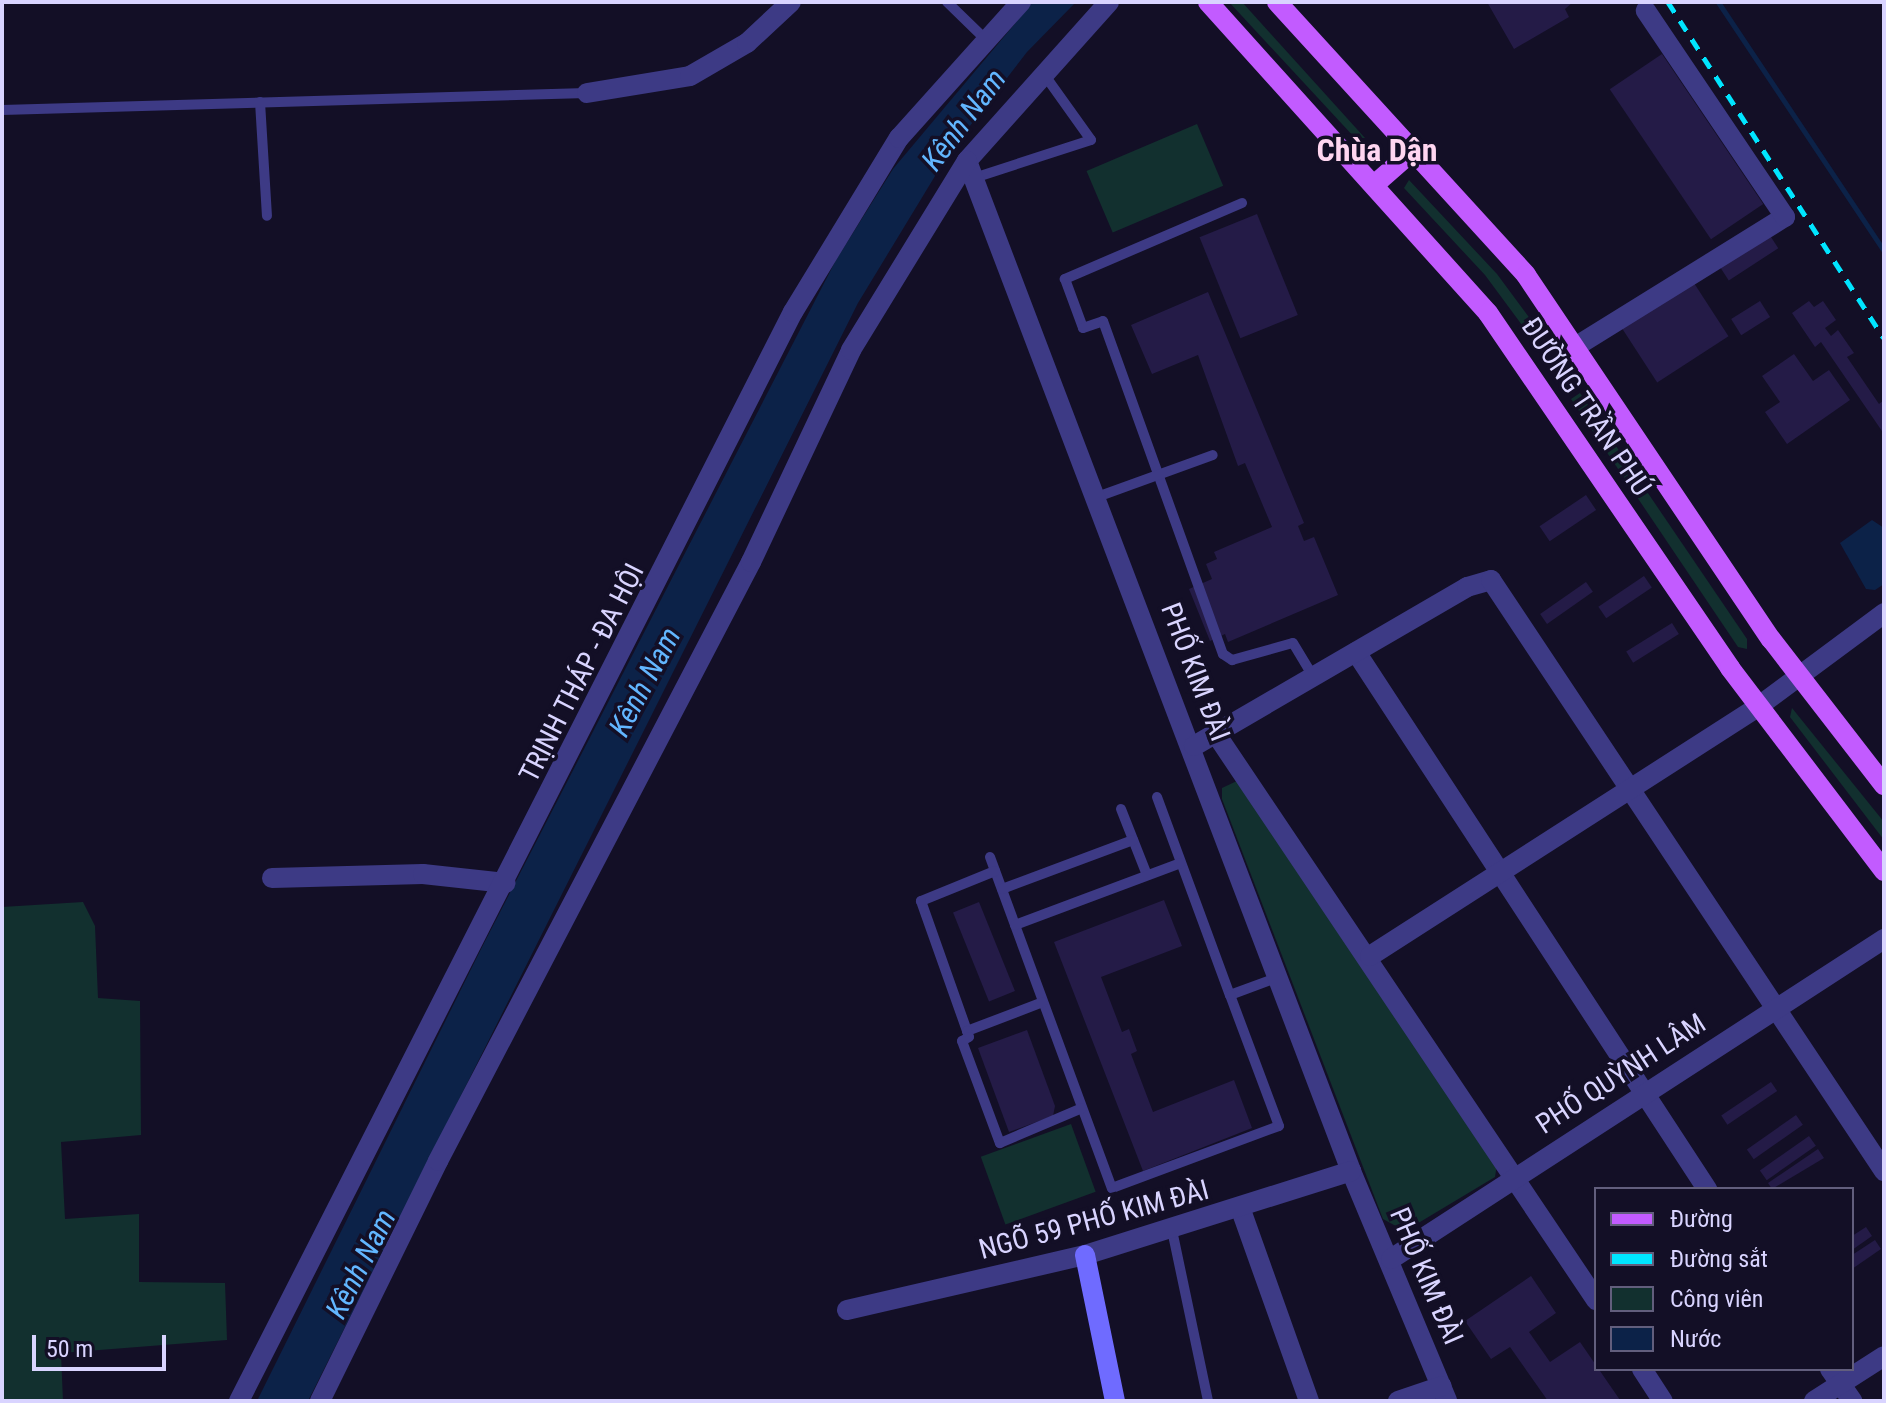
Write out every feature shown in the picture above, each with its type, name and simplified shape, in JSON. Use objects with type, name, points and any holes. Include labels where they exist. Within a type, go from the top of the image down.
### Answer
[{"type":"main road","name":"ĐƯỜNG TRẦN PHÚ","points":[[1208,2],[1488,313],[1759,706],[1884,871]]},
{"type":"main road","name":"ĐƯỜNG TRẦN PHÚ","points":[[1277,2],[1507,251],[1798,675],[1884,785]]},
{"type":"main road","points":[[1374,185],[1415,149]]},
{"type":"main road","points":[[1085,1255],[1115,1401]]},
{"type":"street","name":"TRỊNH THÁP - ĐA HỘI","points":[[239,1401],[842,226],[899,138],[1021,2]]},
{"type":"street","points":[[320,1401],[438,1161],[751,562],[851,350],[970,170],[1044,74],[1109,2]]},
{"type":"street","points":[[587,93],[690,76],[747,43],[787,3]]},
{"type":"street","points":[[1575,347],[1785,217],[1646,11]]},
{"type":"street","name":"PHỐ KIM ĐÀI","points":[[970,170],[1194,746],[1351,1171],[1391,1259],[1445,1394]]},
{"type":"street","points":[[1194,746],[1467,587],[1491,580],[1884,1171]]},
{"type":"street","points":[[1370,956],[1759,706],[1884,613]]},
{"type":"street","points":[[1356,652],[1706,1187]]},
{"type":"street","points":[[1216,734],[1370,956],[1594,1297]]},
{"type":"street","points":[[272,878],[423,874],[506,883]]},
{"type":"street","name":"PHỐ QUỲNH LÂM","points":[[1391,1259],[1514,1176],[1884,939]]},
{"type":"street","name":"NGÕ 59 PHỐ KIM ĐÀI","points":[[847,1310],[1085,1255],[1241,1210],[1351,1171]]},
{"type":"street","points":[[1241,1210],[1309,1401]]},
{"type":"street","points":[[1814,1401],[1884,1356]]},
{"type":"street","points":[[1643,1371],[1663,1401]]},
{"type":"street","points":[[1398,1401],[1445,1394]]},
{"type":"lane","points":[[947,2],[985,39]]},
{"type":"lane","points":[[970,170],[1091,140],[1044,74]]},
{"type":"lane","points":[[2,110],[587,93]]},
{"type":"lane","points":[[260,102],[267,216]]},
{"type":"lane","points":[[1242,203],[1065,279],[1083,328],[1103,321],[1223,654],[1232,660],[1293,643],[1313,676]]},
{"type":"lane","points":[[1097,497],[1213,455]]},
{"type":"lane","points":[[990,857],[1112,1188],[1279,1126],[1157,797]]},
{"type":"lane","points":[[1121,809],[1147,875]]},
{"type":"lane","points":[[1002,889],[1133,840]]},
{"type":"lane","points":[[1015,925],[1181,863]]},
{"type":"lane","points":[[995,871],[921,901],[969,1037],[962,1041],[1000,1143],[1082,1108]]},
{"type":"lane","points":[[1230,995],[1279,977]]},
{"type":"lane","points":[[967,1031],[1043,1002]]},
{"type":"lane","points":[[1172,1230],[1208,1401]]},
{"type":"green space","points":[[1229,2],[1242,2],[1365,138],[1355,138]]},
{"type":"green space","points":[[1197,124],[1223,186],[1113,233],[1087,171]]},
{"type":"green space","points":[[1409,180],[1497,274],[1545,339],[1536,344],[1485,275],[1404,188]]},
{"type":"green space","points":[[1580,393],[1747,639],[1747,649],[1738,647],[1571,399]]},
{"type":"green space","points":[[1792,708],[1884,822],[1884,840],[1790,717]]},
{"type":"green space","points":[[1239,780],[1497,1164],[1495,1177],[1405,1231],[1383,1219],[1222,799],[1222,788]]},
{"type":"green space","points":[[83,902],[95,926],[98,998],[140,1001],[141,1135],[61,1142],[65,1219],[139,1214],[139,1282],[225,1283],[227,1340],[61,1353],[63,1401],[2,1401],[2,907]]},
{"type":"green space","points":[[1071,1124],[1096,1192],[1005,1224],[981,1157]]},
{"type":"water","name":"Kênh Nam","points":[[1033,2],[1076,2],[1027,52],[949,153],[858,303],[308,1401],[257,1401],[481,949],[836,260],[893,169]]},
{"type":"water","points":[[1872,520],[1884,528],[1884,584],[1875,590],[1866,589],[1840,543]]},
{"type":"building","points":[[1487,2],[1573,2],[1565,9],[1569,17],[1514,49]]},
{"type":"building","points":[[1662,54],[1763,204],[1711,239],[1610,89]]},
{"type":"building","points":[[1257,214],[1298,315],[1240,338],[1200,237]]},
{"type":"building","points":[[1769,234],[1778,248],[1729,280],[1720,266]]},
{"type":"building","points":[[1692,280],[1728,336],[1657,382],[1621,326]]},
{"type":"building","points":[[1208,292],[1304,523],[1298,526],[1304,541],[1314,537],[1338,595],[1228,642],[1225,634],[1210,641],[1189,589],[1212,579],[1206,564],[1217,559],[1214,552],[1272,527],[1245,463],[1238,466],[1198,355],[1152,374],[1131,325]]},
{"type":"building","points":[[1760,301],[1770,317],[1741,335],[1731,319]]},
{"type":"building","points":[[1809,301],[1814,307],[1823,301],[1836,320],[1825,328],[1831,336],[1838,330],[1854,353],[1847,357],[1879,404],[1884,400],[1884,434],[1821,342],[1815,347],[1792,313]]},
{"type":"building","points":[[1794,354],[1813,381],[1829,370],[1850,400],[1787,444],[1765,412],[1780,402],[1762,376]]},
{"type":"building","points":[[1586,495],[1596,510],[1550,541],[1540,526]]},
{"type":"building","points":[[1644,576],[1652,588],[1606,618],[1598,607]]},
{"type":"building","points":[[1586,582],[1593,592],[1547,624],[1540,614]]},
{"type":"building","points":[[1672,623],[1679,634],[1633,663],[1626,652]]},
{"type":"building","points":[[1164,900],[1182,946],[1101,977],[1122,1032],[1129,1029],[1137,1051],[1131,1054],[1153,1112],[1234,1080],[1252,1128],[1143,1171],[1054,942]]},
{"type":"building","points":[[979,902],[1015,991],[989,1001],[953,912]]},
{"type":"building","points":[[1027,1030],[1055,1106],[1053,1116],[1009,1132],[978,1048]]},
{"type":"building","points":[[1771,1082],[1777,1091],[1727,1125],[1721,1116]]},
{"type":"building","points":[[1796,1115],[1803,1125],[1754,1159],[1747,1149]]},
{"type":"building","points":[[1809,1136],[1816,1146],[1767,1180],[1760,1170]]},
{"type":"building","points":[[1818,1149],[1824,1158],[1775,1187],[1768,1183]]},
{"type":"building","points":[[1866,1227],[1872,1236],[1854,1249],[1854,1235]]},
{"type":"building","points":[[1875,1240],[1881,1249],[1854,1268],[1854,1254]]},
{"type":"building","points":[[1531,1276],[1556,1313],[1529,1332],[1550,1362],[1580,1342],[1594,1362],[1594,1371],[1600,1371],[1620,1400],[1548,1401],[1510,1347],[1491,1359],[1465,1321]]},
{"type":"waterway","points":[[1718,2],[1884,251]]},
{"type":"railway","points":[[1668,2],[1884,338]]},
{"type":"district","name":"Chùa Dận","points":[[1377,150]]}]
